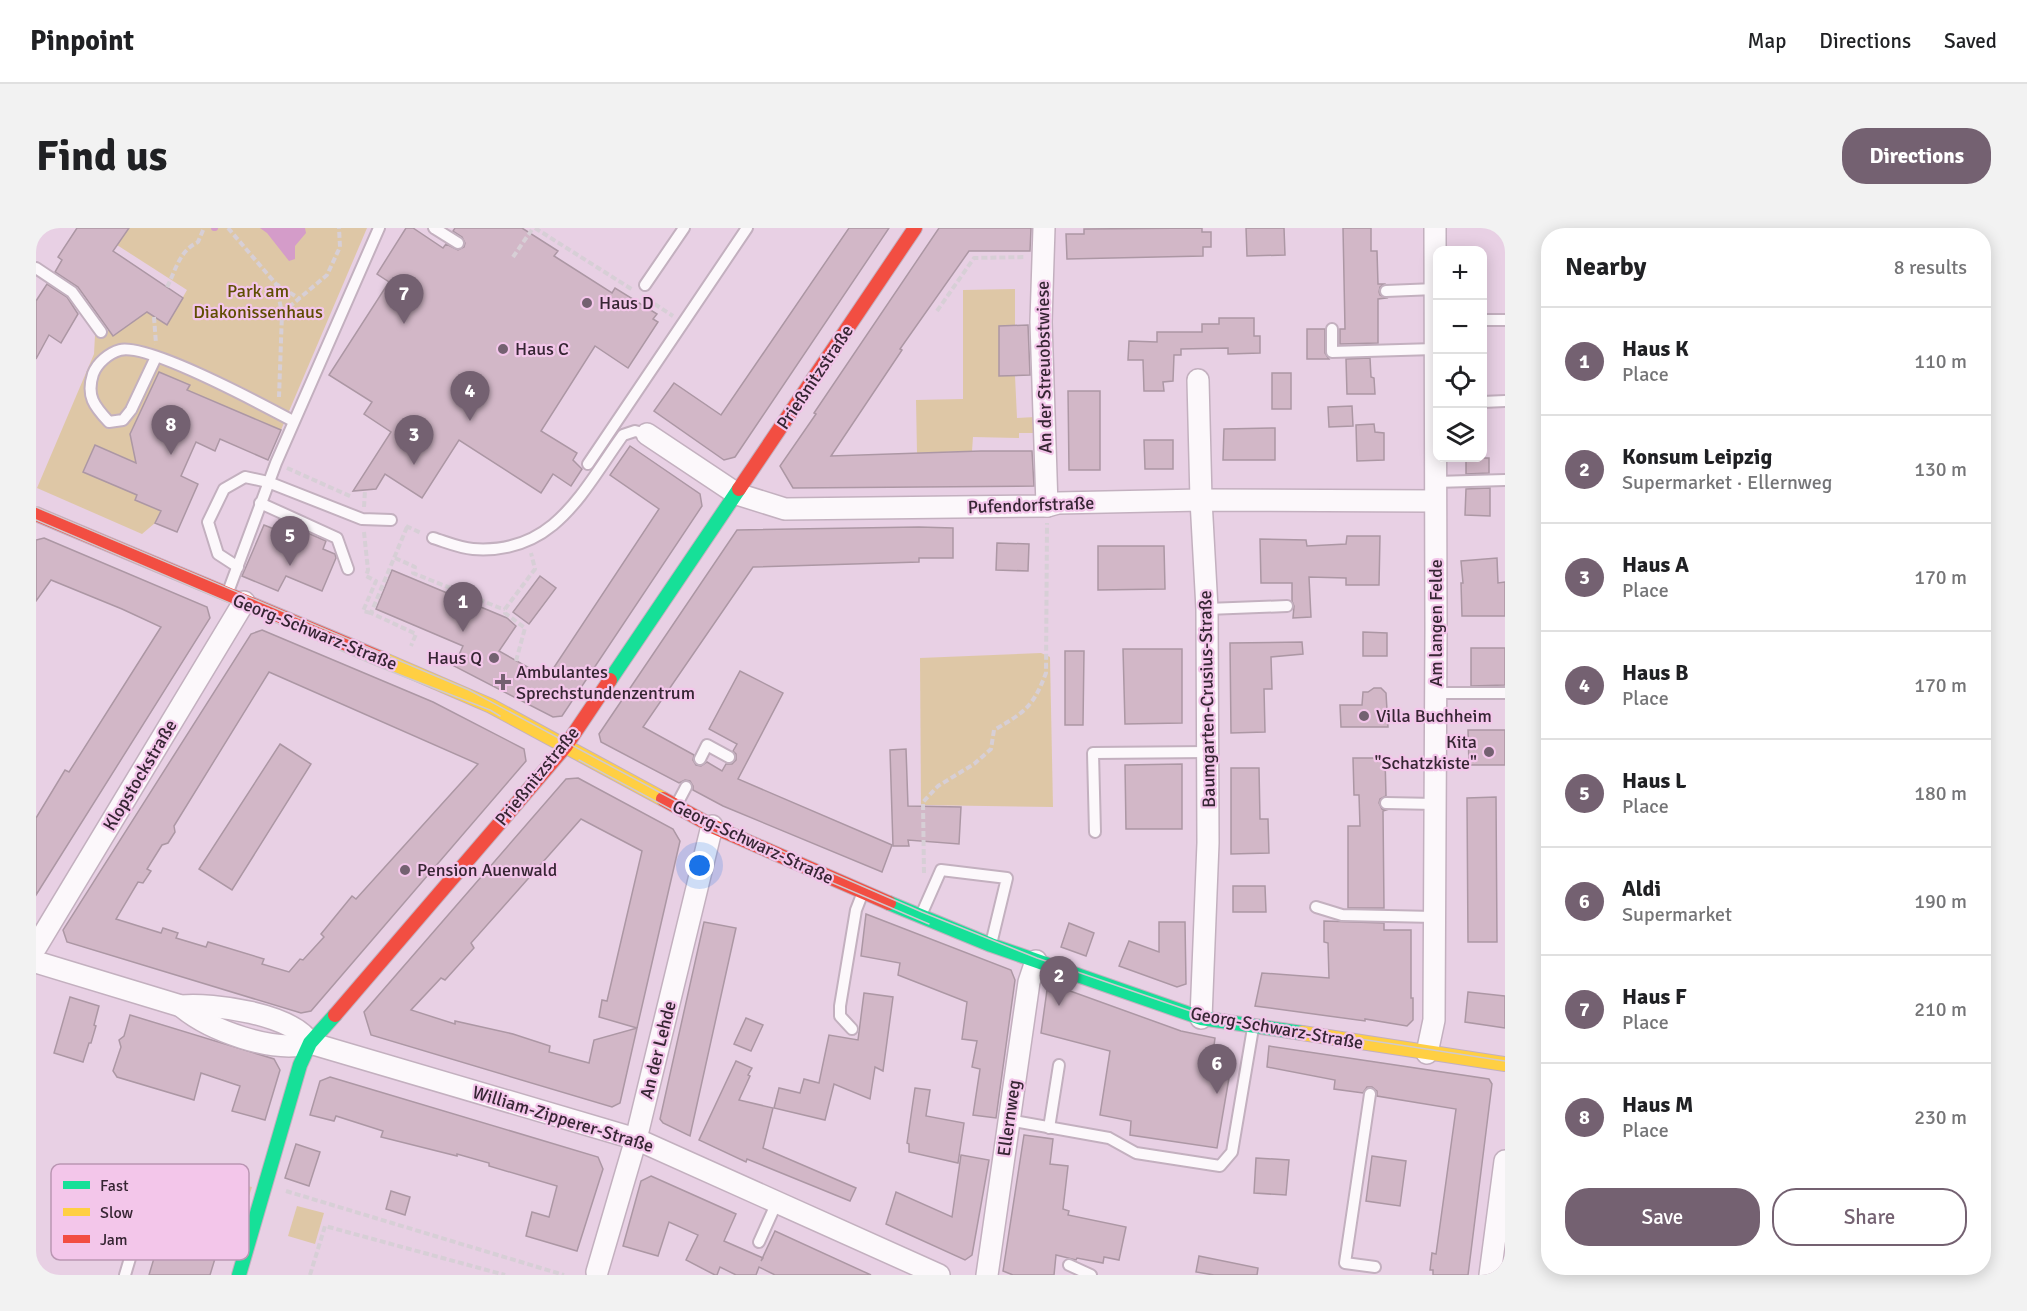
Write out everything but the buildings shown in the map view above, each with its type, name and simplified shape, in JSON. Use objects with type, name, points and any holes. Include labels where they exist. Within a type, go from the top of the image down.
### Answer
[{"type":"street","name":"Prießnitzstraße","points":[[249,1238],[300,1065],[310,1043],[565,747],[915,228]]},
{"type":"street","name":"An der Streuobstwiese","points":[[1044,228],[1041,322],[1047,506]]},
{"type":"street","name":"Am langen Felde","points":[[1435,228],[1435,246]]},
{"type":"street","name":"Baumgarten-Crusius-Straße","points":[[1198,380],[1207,609],[1208,752],[1208,843],[1201,1018]]},
{"type":"street","name":"Am langen Felde","points":[[1427,1053],[1434,1020],[1436,408]]},
{"type":"street","name":"Pufendorfstraße","points":[[647,434],[737,494],[785,509],[1047,506],[1058,503],[1435,492]]},
{"type":"street","name":"Georg-Schwarz-Straße","points":[[36,514],[340,640],[491,706],[712,826],[991,945],[1201,1018],[1377,1053],[1427,1053],[1505,1064]]},
{"type":"street","name":"Klopstockstraße","points":[[36,947],[235,598]]},
{"type":"street","name":"An der Lehde","points":[[597,1272],[636,1139],[712,826]]},
{"type":"street","name":"Ellernweg","points":[[987,1275],[1029,982],[1036,961]]},
{"type":"street","name":"William-Zipperer-Straße","points":[[36,962],[181,1006],[204,1021],[246,1038],[286,1047],[310,1043],[636,1139],[939,1275]]},
{"type":"street","points":[[1490,1275],[1505,1161]]},
{"type":"street","name":"Prießnitzstraße","points":[[238,1275],[242,1260]]},
{"type":"lane","points":[[235,598],[238,567],[268,482],[378,228]]},
{"type":"lane","points":[[434,228],[458,243]]},
{"type":"lane","points":[[645,285],[684,228]]},
{"type":"lane","points":[[588,464],[747,228]]},
{"type":"lane","points":[[36,268],[72,292],[101,332]]},
{"type":"lane","points":[[1386,291],[1433,290]]},
{"type":"lane","points":[[1487,320],[1505,320]]},
{"type":"lane","points":[[1332,329],[1332,352],[1433,349]]},
{"type":"lane","points":[[156,357],[131,410],[123,420],[109,422],[94,406],[89,387],[94,370],[104,358],[121,350],[139,351],[156,357],[224,386],[293,421]]},
{"type":"lane","points":[[1487,402],[1505,401]]},
{"type":"lane","points":[[433,538],[471,549],[495,549],[527,541],[556,524],[563,517],[623,435],[635,431],[647,434]]},
{"type":"lane","points":[[238,567],[218,554],[208,522],[224,489],[245,477],[268,482],[362,519],[391,520]]},
{"type":"lane","points":[[1435,492],[1505,480]]},
{"type":"lane","points":[[260,504],[337,538],[348,569]]},
{"type":"lane","points":[[1207,609],[1287,606]]},
{"type":"lane","points":[[1436,693],[1505,693]]},
{"type":"lane","points":[[700,759],[707,745],[729,756]]},
{"type":"lane","points":[[1095,832],[1093,753],[1208,752]]},
{"type":"lane","points":[[675,807],[686,787]]},
{"type":"lane","points":[[1386,803],[1435,804]]},
{"type":"lane","points":[[921,916],[940,870],[1007,878],[991,945]]},
{"type":"lane","points":[[852,1029],[840,1016],[840,1006],[856,910],[863,892]]},
{"type":"lane","points":[[1316,907],[1342,915],[1434,917]]},
{"type":"lane","points":[[1008,1120],[1109,1138],[1136,1153],[1220,1166],[1232,1152],[1253,1027]]},
{"type":"lane","points":[[1049,1128],[1059,1065]]},
{"type":"lane","points":[[1370,1094],[1345,1263],[1375,1267]]},
{"type":"lane","points":[[759,1242],[777,1202]]},
{"type":"lane","points":[[125,1275],[129,1260]]},
{"type":"lane","points":[[1069,1265],[1091,1275]]},
{"type":"path","points":[[167,287],[174,269],[187,248],[198,242],[204,228]]},
{"type":"path","points":[[228,228],[276,284],[300,299]]},
{"type":"path","points":[[282,314],[327,275],[340,247],[339,228]]},
{"type":"path","points":[[513,257],[534,228],[634,291]]},
{"type":"path","points":[[937,311],[974,258],[1043,256]]},
{"type":"path","points":[[276,284],[282,314],[278,413]]},
{"type":"path","points":[[644,297],[683,322]]},
{"type":"path","points":[[154,317],[156,357]]},
{"type":"path","points":[[287,468],[364,503]]},
{"type":"path","points":[[924,880],[923,802],[938,786],[974,764],[991,749],[994,730],[1023,713],[1037,695],[1046,673],[1047,506]]},
{"type":"path","points":[[391,520],[433,538]]},
{"type":"path","points":[[371,614],[407,527]]},
{"type":"path","points":[[364,532],[368,570],[366,576],[376,581],[363,611],[416,634]]},
{"type":"path","points":[[505,609],[535,569],[527,541]]},
{"type":"path","points":[[395,558],[415,567],[413,573],[505,609]]},
{"type":"path","points":[[505,609],[505,613],[525,628],[516,661]]},
{"type":"path","points":[[265,1185],[564,1275]]},
{"type":"path","points":[[310,1275],[325,1226],[506,1275]]},
{"type":"green space","name":"Park am Diakonissenhaus","points":[[129,228],[367,228],[281,430],[187,390],[189,385],[159,372],[142,410],[139,423],[133,427],[130,434],[148,468],[95,445],[137,495],[135,500],[161,511],[155,523],[142,534],[37,488],[94,354],[95,335],[109,330],[113,336],[147,312],[167,325],[187,290],[117,245]]},
{"type":"green space","points":[[1015,289],[1015,325],[999,326],[999,375],[1015,376],[1017,418],[1035,417],[1037,433],[1019,433],[1019,438],[973,437],[972,451],[917,453],[916,400],[963,399],[963,290]]},
{"type":"green space","points":[[1041,653],[1050,657],[1053,807],[921,805],[920,658]]},
{"type":"green space","points":[[297,1206],[324,1213],[315,1244],[288,1236]]},
{"type":"shaded area","points":[[260,228],[305,228],[306,233],[295,246],[295,259],[289,261],[267,233]]},
{"type":"tram line","points":[[36,507],[469,690],[715,822],[922,912],[1037,958],[1202,1015],[1505,1061]]},
{"type":"tram line","points":[[36,520],[377,666],[500,716]]},
{"type":"tram line","points":[[579,760],[711,831],[929,924]]},
{"type":"traffic: fast","points":[[610,680],[739,489]]},
{"type":"traffic: fast","points":[[889,903],[991,945],[1201,1018],[1302,1033]]},
{"type":"traffic: fast","points":[[249,1241],[300,1065],[310,1043],[335,1015]]},
{"type":"traffic: fast","points":[[239,1275],[243,1260]]},
{"type":"traffic: slow","points":[[380,658],[491,706],[663,799]]},
{"type":"traffic: slow","points":[[1302,1033],[1505,1064]]},
{"type":"traffic: jam","points":[[739,489],[915,228]]},
{"type":"traffic: jam","points":[[36,514],[380,658]]},
{"type":"traffic: jam","points":[[335,1015],[565,747],[610,680]]},
{"type":"traffic: jam","points":[[663,799],[712,826],[889,903]]},
{"type":"place","name":"Haus D","points":[[587,303]]},
{"type":"place","name":"Haus F","points":[[404,324]]},
{"type":"place","name":"Haus C","points":[[503,349]]},
{"type":"place","name":"Haus B","points":[[470,421]]},
{"type":"place","name":"Haus M","points":[[171,455]]},
{"type":"place","name":"Haus A","points":[[414,465]]},
{"type":"place","name":"Haus L","points":[[290,566]]},
{"type":"place","name":"Haus K","points":[[463,632]]},
{"type":"place","name":"Haus Q","points":[[494,658]]},
{"type":"place","name":"Ambulantes Sprechstundenzentrum","points":[[503,682]]},
{"type":"place","name":"Villa Buchheim","points":[[1364,716]]},
{"type":"place","name":"Kita \"Schatzkiste\"","points":[[1489,752]]},
{"type":"place","name":"Pension Auenwald","points":[[405,870]]},
{"type":"place","name":"Konsum Leipzig","points":[[1059,1006]]},
{"type":"place","name":"Aldi","points":[[1217,1094]]}]
